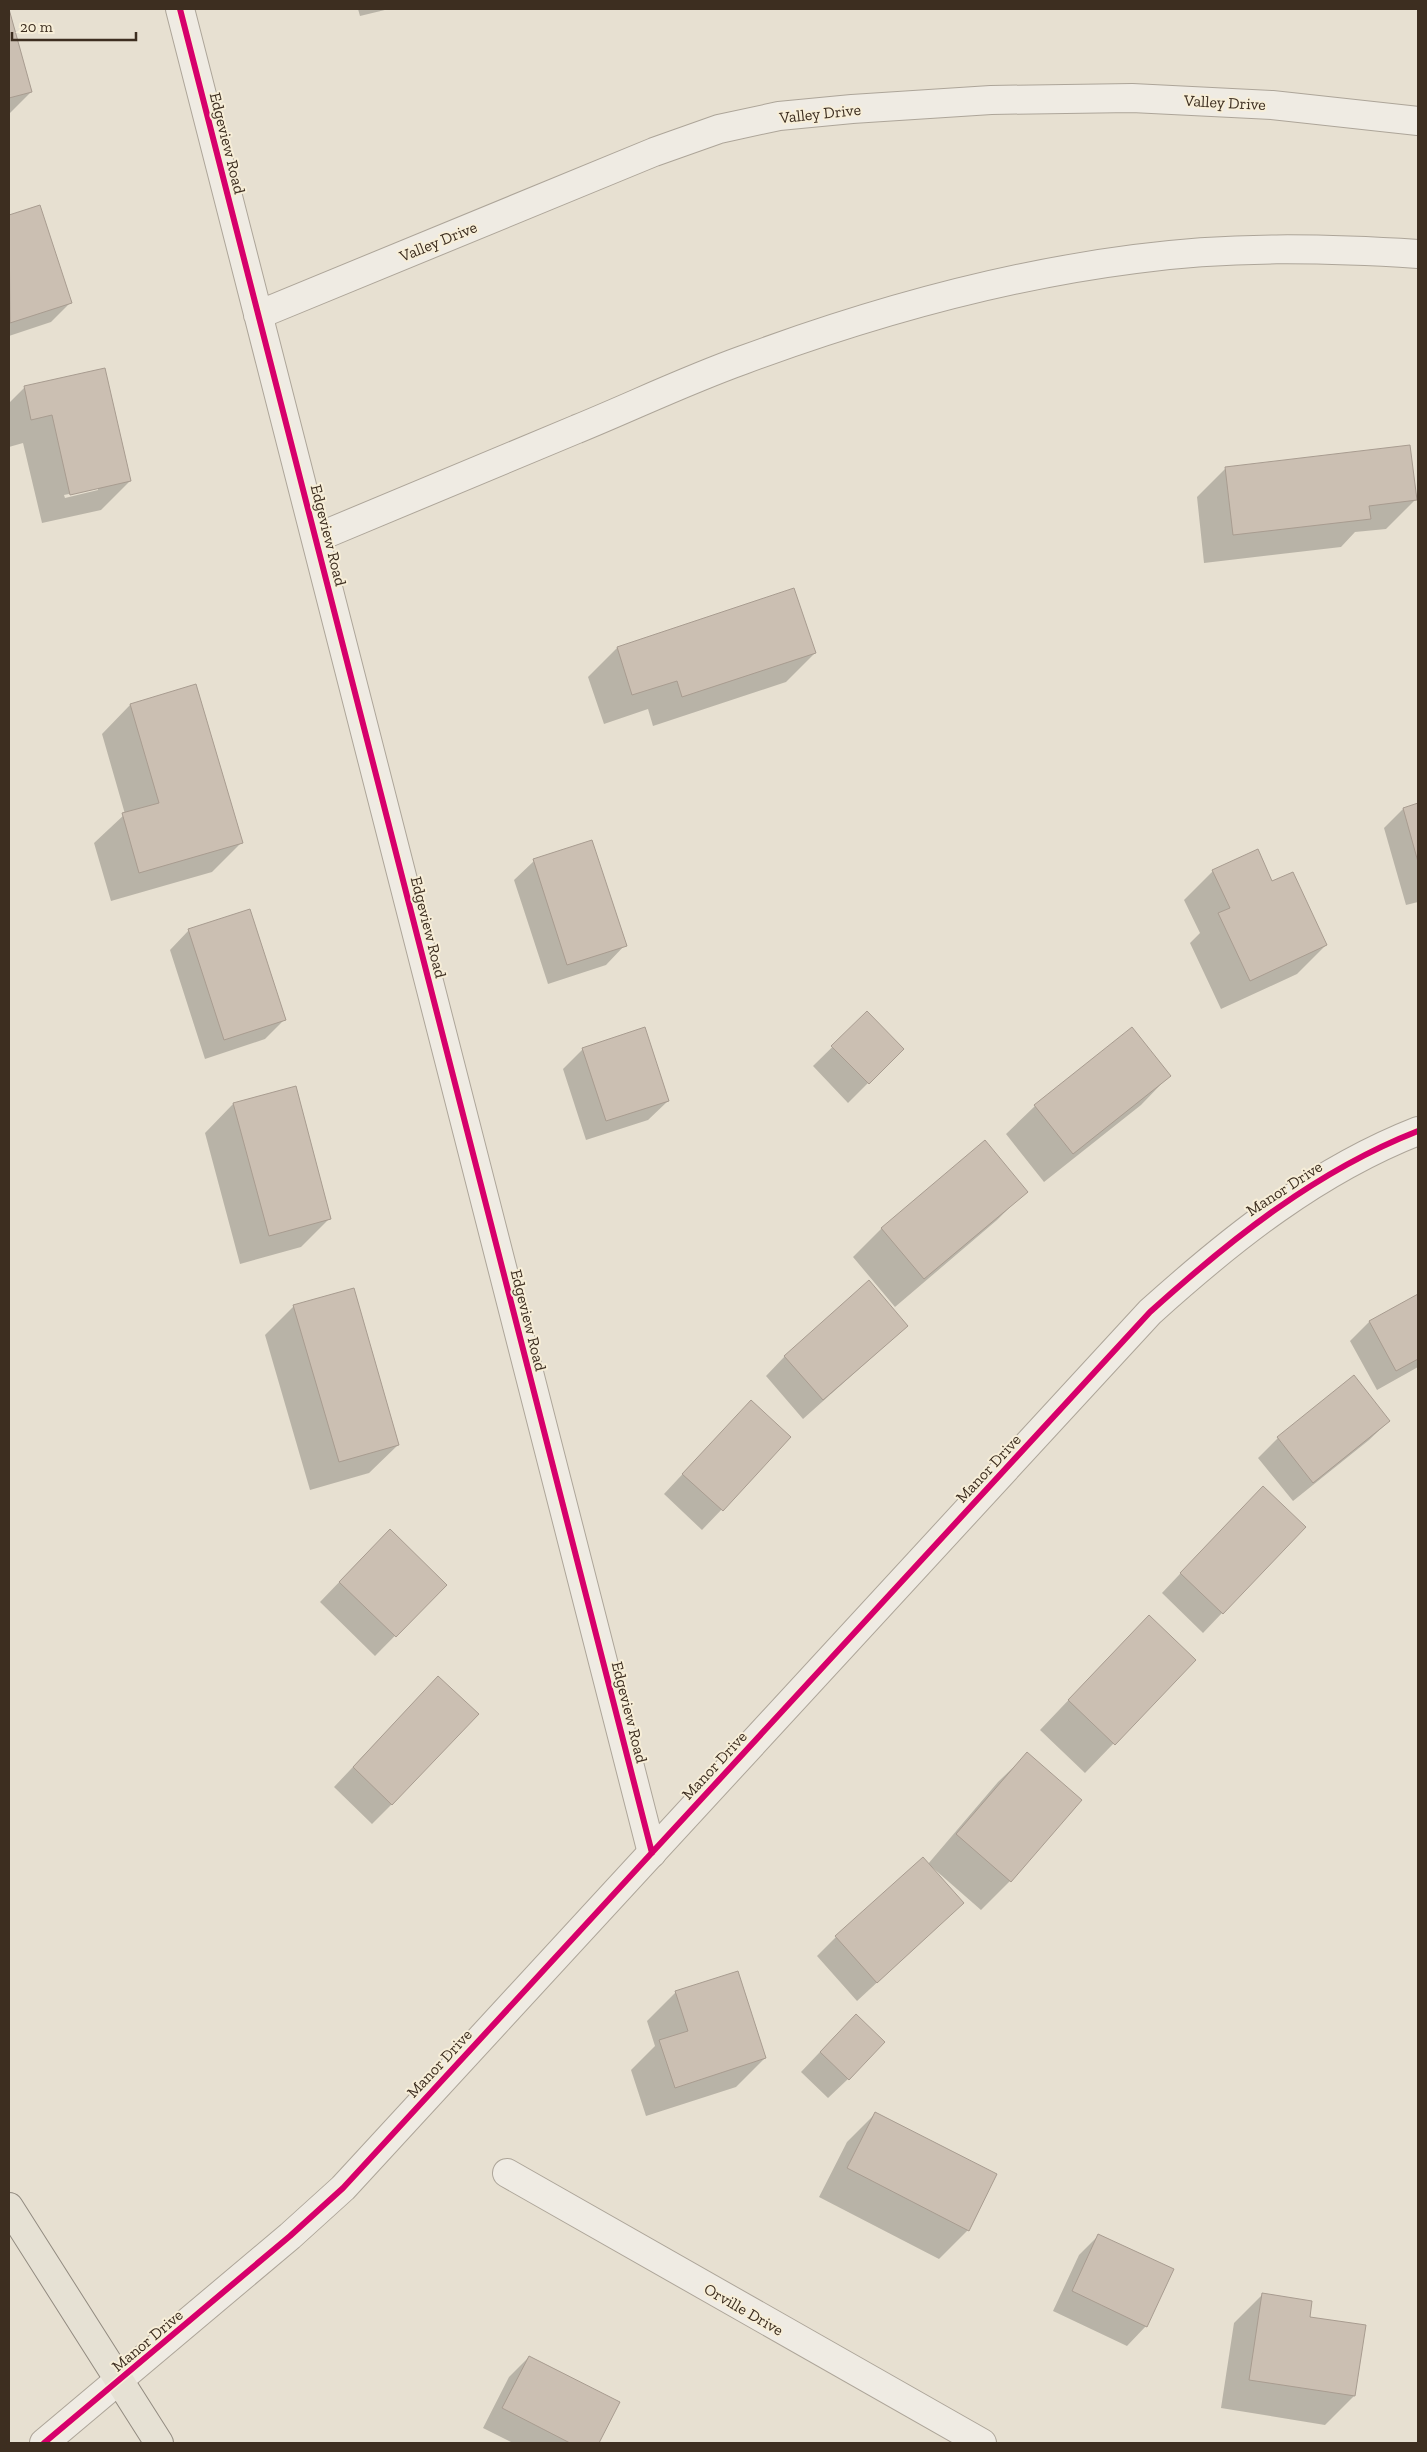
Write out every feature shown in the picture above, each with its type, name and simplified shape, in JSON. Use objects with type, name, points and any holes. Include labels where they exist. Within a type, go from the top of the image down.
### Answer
[{"type":"main road","points":[[9,2207],[158,2443]]},
{"type":"street","name":"Edgeview Road","points":[[180,9],[652,1853]]},
{"type":"street","name":"Valley Drive","points":[[258,315],[654,152],[719,129],[779,116],[991,100],[1132,98],[1272,105],[1418,121]]},
{"type":"street","points":[[316,538],[740,361],[832,328],[928,300],[1028,276],[1136,259],[1241,250],[1345,250],[1418,254]]},
{"type":"street","name":"Manor Drive","points":[[44,2443],[120,2382],[290,2236],[342,2188],[1150,1312],[1201,1265],[1301,1191],[1356,1159],[1418,1131]]},
{"type":"street","name":"Orville Drive","points":[[507,2173],[982,2443]]},
{"type":"building","points":[[9,9],[32,92],[9,98]]},
{"type":"building","points":[[40,205],[72,303],[10,323],[9,215]]},
{"type":"building","points":[[105,368],[131,481],[70,495],[52,415],[31,420],[24,386]]},
{"type":"building","points":[[1410,445],[1417,500],[1369,506],[1371,519],[1233,535],[1225,467]]},
{"type":"building","points":[[794,588],[816,653],[682,697],[677,681],[632,695],[617,647]]},
{"type":"building","points":[[196,684],[243,843],[139,873],[122,813],[159,803],[130,704]]},
{"type":"building","points":[[1418,803],[1418,862],[1403,808]]},
{"type":"building","points":[[592,840],[627,946],[567,965],[533,859]]},
{"type":"building","points":[[1258,849],[1272,881],[1293,872],[1327,945],[1250,981],[1218,913],[1230,908],[1212,870]]},
{"type":"building","points":[[250,909],[286,1020],[224,1040],[188,929]]},
{"type":"building","points":[[867,1011],[904,1049],[869,1084],[831,1046]]},
{"type":"building","points":[[645,1027],[669,1101],[606,1121],[582,1048]]},
{"type":"building","points":[[1132,1027],[1171,1076],[1073,1154],[1034,1105]]},
{"type":"building","points":[[296,1086],[331,1219],[269,1236],[233,1103]]},
{"type":"building","points":[[985,1140],[1028,1192],[924,1279],[881,1228]]},
{"type":"building","points":[[869,1280],[908,1326],[823,1400],[784,1356]]},
{"type":"building","points":[[354,1288],[399,1445],[339,1462],[293,1305]]},
{"type":"building","points":[[1418,1294],[1418,1359],[1396,1371],[1369,1321]]},
{"type":"building","points":[[1354,1375],[1390,1421],[1313,1483],[1277,1437]]},
{"type":"building","points":[[751,1400],[791,1437],[723,1511],[682,1474]]},
{"type":"building","points":[[1263,1486],[1306,1527],[1223,1614],[1180,1573]]},
{"type":"building","points":[[390,1529],[447,1585],[396,1637],[339,1582]]},
{"type":"building","points":[[1149,1615],[1196,1660],[1115,1745],[1068,1700]]},
{"type":"building","points":[[438,1676],[479,1714],[392,1805],[353,1767]]},
{"type":"building","points":[[1027,1752],[1082,1800],[1011,1882],[956,1834]]},
{"type":"building","points":[[923,1857],[964,1903],[877,1983],[835,1936]]},
{"type":"building","points":[[738,1971],[766,2058],[675,2088],[659,2040],[688,2031],[675,1991]]},
{"type":"building","points":[[856,2014],[885,2042],[849,2080],[820,2052]]},
{"type":"building","points":[[875,2112],[997,2174],[969,2231],[847,2168]]},
{"type":"building","points":[[1098,2234],[1174,2269],[1147,2327],[1072,2291]]},
{"type":"building","points":[[1262,2293],[1312,2301],[1310,2317],[1366,2325],[1355,2396],[1249,2380]]},
{"type":"building","points":[[529,2356],[620,2402],[599,2443],[570,2443],[502,2408]]},
{"type":"cycle path","points":[[180,9],[652,1853]]},
{"type":"cycle path","points":[[44,2443],[290,2236],[343,2188],[1150,1312],[1243,1233],[1276,1209],[1344,1166],[1418,1131]]}]
